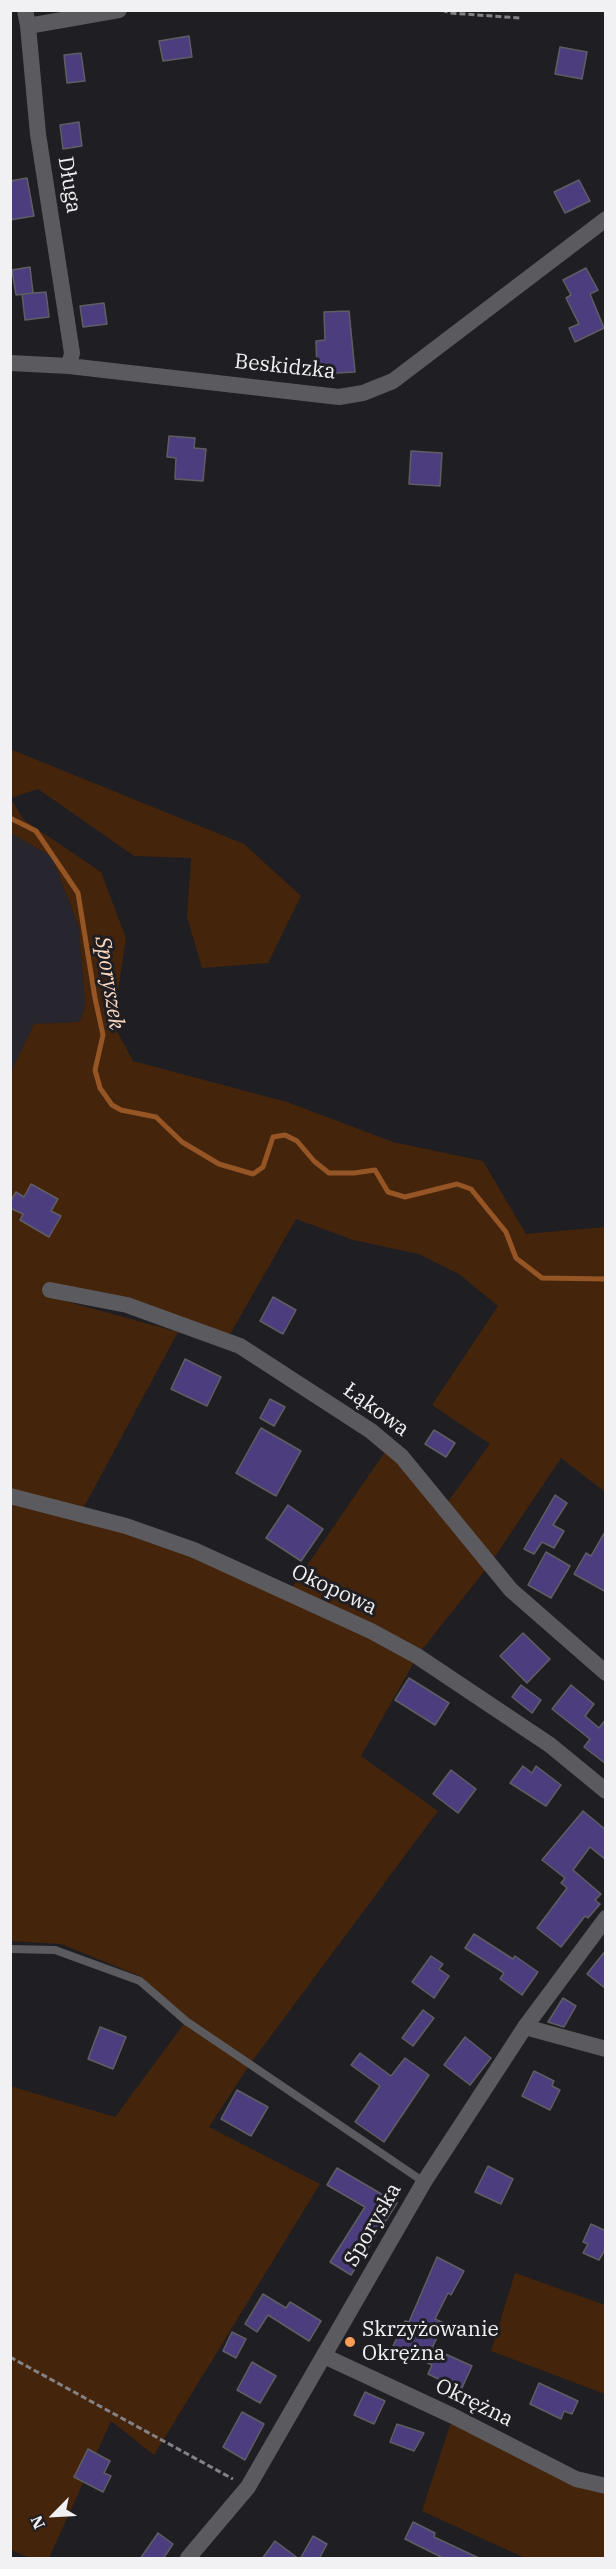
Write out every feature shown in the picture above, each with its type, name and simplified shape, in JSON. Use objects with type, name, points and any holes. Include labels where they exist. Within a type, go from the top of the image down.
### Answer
[{"type":"street","points":[[27,18],[119,10]]},
{"type":"street","name":"Długa","points":[[27,18],[38,134],[72,352],[69,366]]},
{"type":"street","name":"Beskidzka","points":[[10,363],[69,366],[339,397],[363,393],[393,381],[606,219]]},
{"type":"street","name":"Łąkowa","points":[[50,1290],[127,1305],[240,1346],[371,1431],[402,1456],[511,1590],[606,1673]]},
{"type":"street","name":"Okopowa","points":[[10,1496],[126,1526],[194,1550],[371,1631],[417,1656],[550,1745],[606,1791]]},
{"type":"street","name":"Sporyska","points":[[188,2559],[248,2487],[424,2182],[525,2027],[606,1918]]},
{"type":"street","points":[[525,2027],[606,2049]]},
{"type":"street","name":"Okrężna","points":[[324,2356],[453,2416],[576,2479],[606,2486]]},
{"type":"lane","points":[[10,1949],[55,1950],[140,1981],[186,2021],[424,2182]]},
{"type":"path","points":[[442,10],[450,13],[520,18]]},
{"type":"path","points":[[10,2357],[248,2487]]},
{"type":"shaded area","points":[[10,749],[244,844],[301,896],[268,963],[202,968],[187,917],[191,858],[134,856],[38,789],[11,798]]},
{"type":"shaded area","points":[[11,799],[24,820],[101,872],[126,938],[113,1024],[133,1061],[287,1102],[393,1142],[483,1161],[526,1234],[605,1227],[605,1492],[561,1458],[490,1564],[417,1656],[288,1593],[389,1446],[444,1507],[490,1444],[432,1405],[498,1306],[459,1274],[419,1254],[353,1240],[296,1219],[230,1334],[42,1287],[43,1295],[178,1332],[84,1507],[11,1494],[10,1074],[34,1024],[80,1022],[85,1005],[79,928],[52,857],[11,833]]},
{"type":"shaded area","points":[[11,833],[52,857],[79,929],[85,1005],[80,1022],[34,1024],[11,1074]]},
{"type":"shaded area","points":[[11,1502],[123,1530],[190,1555],[367,1637],[414,1662],[361,1756],[438,1811],[250,2064],[209,2127],[320,2184],[154,2455],[111,2421],[49,2558],[30,2558],[11,2550],[10,2086],[115,2117],[186,2021],[142,1977],[61,1944],[11,1941]]},
{"type":"shaded area","points":[[515,2273],[605,2305],[605,2394],[491,2351]]},
{"type":"shaded area","points":[[453,2416],[605,2486],[605,2558],[525,2558],[422,2511]]},
{"type":"building","points":[[189,36],[192,57],[163,61],[159,41]]},
{"type":"building","points":[[560,47],[587,52],[582,79],[555,74]]},
{"type":"building","points":[[81,53],[85,81],[67,83],[64,55]]},
{"type":"building","points":[[79,122],[82,146],[63,149],[60,125]]},
{"type":"building","points":[[27,178],[34,216],[10,220],[10,181]]},
{"type":"building","points":[[579,180],[590,201],[565,213],[554,192]]},
{"type":"building","points":[[30,267],[33,293],[16,295],[12,270]]},
{"type":"building","points":[[586,268],[598,290],[590,294],[604,328],[575,342],[569,328],[579,324],[566,298],[571,295],[563,280]]},
{"type":"building","points":[[46,292],[49,317],[25,320],[22,294]]},
{"type":"building","points":[[104,303],[107,324],[83,327],[80,306]]},
{"type":"building","points":[[349,311],[355,372],[317,374],[316,341],[325,340],[324,312]]},
{"type":"building","points":[[169,436],[195,438],[194,448],[206,449],[203,481],[175,479],[176,458],[167,457]]},
{"type":"building","points":[[411,451],[442,453],[440,486],[409,484]]},
{"type":"building","points":[[31,1184],[58,1199],[51,1211],[61,1216],[49,1237],[20,1220],[23,1214],[10,1208],[10,1202],[16,1192],[24,1197]]},
{"type":"building","points":[[273,1297],[296,1310],[283,1334],[260,1321]]},
{"type":"building","points":[[185,1359],[221,1377],[207,1406],[171,1389]]},
{"type":"building","points":[[270,1399],[285,1407],[274,1426],[260,1418]]},
{"type":"building","points":[[261,1428],[301,1451],[276,1496],[236,1473]]},
{"type":"building","points":[[434,1430],[455,1443],[446,1457],[425,1444]]},
{"type":"building","points":[[555,1495],[567,1503],[553,1525],[564,1531],[554,1548],[542,1542],[534,1554],[524,1549]]},
{"type":"building","points":[[288,1505],[323,1529],[301,1561],[266,1538]]},
{"type":"building","points":[[606,1530],[606,1592],[574,1574],[586,1553],[591,1556]]},
{"type":"building","points":[[546,1552],[570,1566],[551,1598],[528,1585]]},
{"type":"building","points":[[523,1633],[550,1659],[527,1683],[500,1656]]},
{"type":"building","points":[[409,1678],[449,1703],[435,1725],[395,1700]]},
{"type":"building","points":[[521,1685],[541,1700],[532,1713],[512,1697]]},
{"type":"building","points":[[571,1685],[594,1704],[585,1716],[599,1728],[606,1719],[606,1764],[584,1747],[590,1739],[552,1709]]},
{"type":"building","points":[[523,1766],[532,1773],[536,1766],[561,1785],[546,1806],[510,1783]]},
{"type":"building","points":[[451,1770],[476,1789],[458,1813],[433,1794]]},
{"type":"building","points":[[583,1811],[606,1830],[606,1860],[590,1847],[573,1870],[601,1894],[595,1900],[600,1904],[588,1918],[585,1916],[561,1947],[537,1928],[567,1888],[561,1883],[565,1878],[542,1860]]},
{"type":"building","points":[[474,1934],[513,1959],[515,1956],[538,1972],[522,1995],[500,1979],[504,1973],[465,1948]]},
{"type":"building","points":[[606,1950],[606,1989],[587,1974]]},
{"type":"building","points":[[431,1956],[443,1964],[439,1969],[449,1976],[434,1998],[412,1982]]},
{"type":"building","points":[[563,1998],[576,2006],[564,2027],[548,2022]]},
{"type":"building","points":[[423,2010],[434,2018],[413,2046],[402,2038]]},
{"type":"building","points":[[100,2027],[126,2037],[113,2069],[88,2059]]},
{"type":"building","points":[[465,2037],[491,2058],[470,2085],[444,2065]]},
{"type":"building","points":[[360,2053],[391,2076],[405,2058],[429,2075],[384,2142],[355,2122],[380,2086],[351,2065]]},
{"type":"building","points":[[534,2071],[554,2081],[552,2086],[560,2090],[550,2110],[522,2096]]},
{"type":"building","points":[[237,2090],[268,2107],[251,2136],[221,2119]]},
{"type":"building","points":[[488,2166],[513,2179],[501,2204],[475,2192]]},
{"type":"building","points":[[337,2168],[397,2203],[351,2275],[330,2262],[365,2207],[327,2185]]},
{"type":"building","points":[[591,2224],[606,2231],[606,2248],[599,2260],[583,2253],[588,2244],[583,2242]]},
{"type":"building","points":[[437,2257],[464,2271],[451,2295],[448,2293],[435,2319],[444,2323],[432,2348],[472,2366],[461,2390],[428,2374],[432,2365],[393,2346],[405,2321],[409,2322]]},
{"type":"building","points":[[263,2294],[286,2308],[290,2302],[321,2321],[309,2341],[268,2315],[257,2332],[245,2324]]},
{"type":"building","points":[[232,2332],[246,2339],[236,2358],[223,2351]]},
{"type":"building","points":[[252,2362],[276,2376],[260,2403],[237,2390]]},
{"type":"building","points":[[539,2383],[578,2401],[572,2414],[564,2411],[561,2419],[530,2404]]},
{"type":"building","points":[[365,2392],[385,2401],[374,2424],[354,2415]]},
{"type":"building","points":[[242,2412],[264,2424],[245,2460],[223,2447]]},
{"type":"building","points":[[397,2424],[424,2433],[414,2451],[390,2442]]},
{"type":"building","points":[[88,2449],[110,2461],[104,2473],[111,2476],[103,2492],[74,2477]]},
{"type":"building","points":[[413,2522],[435,2533],[434,2537],[481,2559],[445,2559],[405,2539]]},
{"type":"building","points":[[158,2533],[173,2544],[163,2559],[140,2559]]},
{"type":"building","points":[[313,2536],[327,2544],[319,2559],[300,2559]]},
{"type":"building","points":[[275,2541],[299,2559],[262,2559]]},
{"type":"waterway","name":"Sporyszek","points":[[10,818],[36,831],[78,893],[103,1035],[95,1070],[100,1088],[112,1105],[121,1110],[156,1117],[182,1142],[219,1164],[253,1174],[263,1167],[273,1137],[285,1135],[297,1141],[314,1161],[329,1173],[375,1170],[388,1192],[405,1197],[457,1184],[471,1189],[506,1232],[516,1258],[542,1278],[606,1279]]},
{"type":"place","name":"Skrzyżowanie Okrężna","points":[[350,2342]]}]
